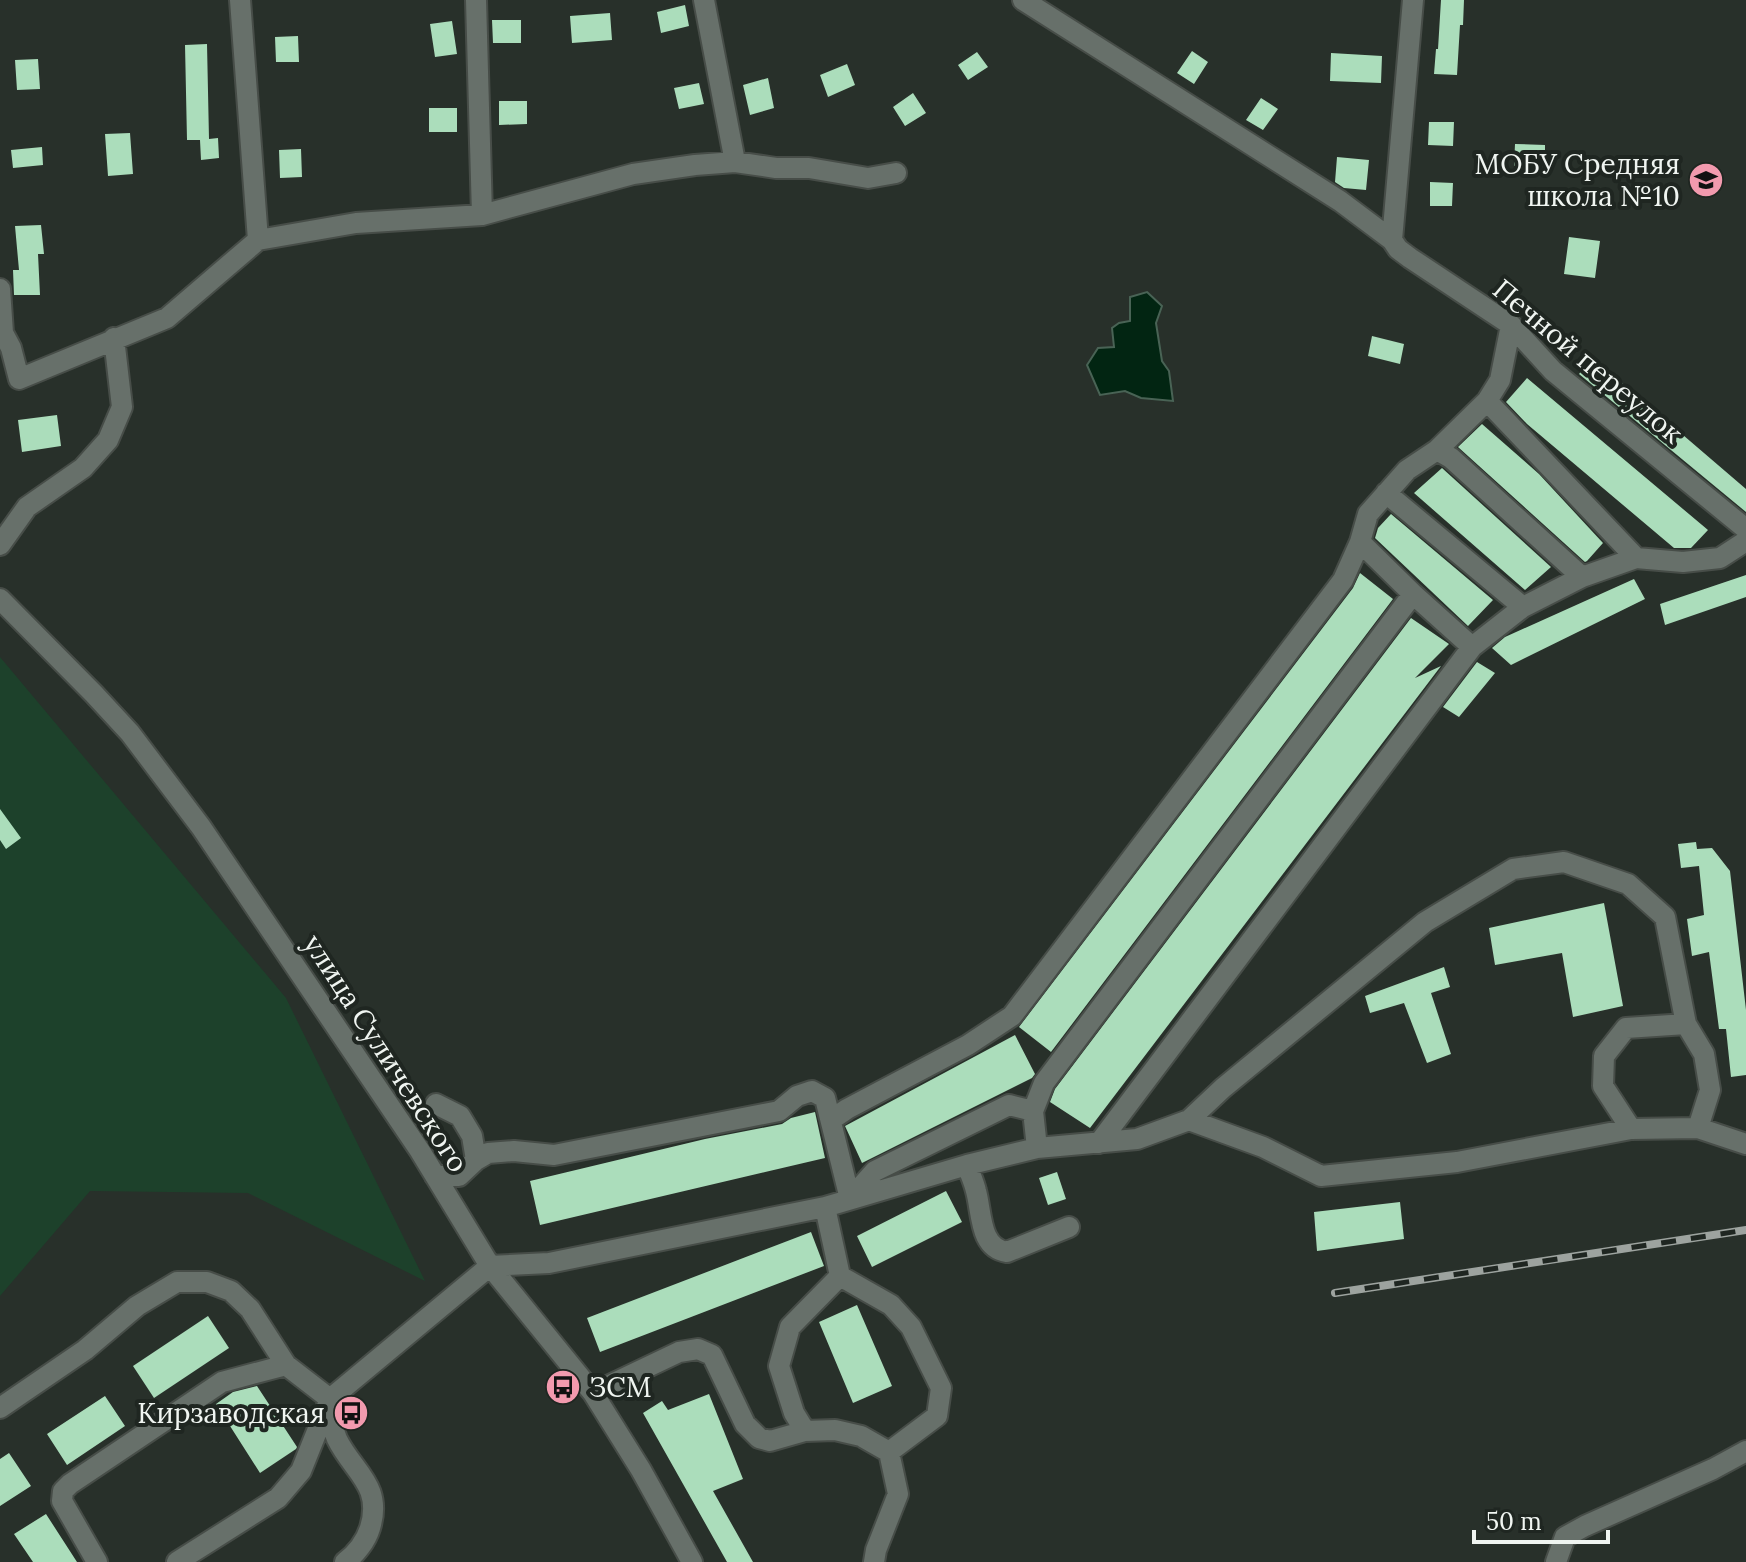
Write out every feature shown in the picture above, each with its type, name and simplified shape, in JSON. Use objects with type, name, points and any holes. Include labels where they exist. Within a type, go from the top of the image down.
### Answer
[{"type":"street","points":[[240,0],[258,240]]},
{"type":"street","points":[[476,0],[482,215]]},
{"type":"street","points":[[704,0],[735,162]]},
{"type":"street","name":"Печной переулок","points":[[1023,0],[1340,201],[1392,240],[1410,258],[1511,325],[1553,371],[1746,529]]},
{"type":"street","points":[[1392,240],[1413,0]]},
{"type":"street","points":[[0,289],[3,333],[11,348],[19,379],[167,318],[258,240],[356,223],[482,215],[633,174],[695,165],[735,162],[776,168],[809,168],[868,178],[896,173]]},
{"type":"street","points":[[831,1120],[968,1045],[1012,1016],[1343,580],[1360,542],[1368,514],[1407,470],[1437,450],[1487,401],[1500,380],[1511,325]]},
{"type":"street","points":[[0,545],[27,507],[83,468],[108,440],[122,407],[114,338]]},
{"type":"street","points":[[1487,401],[1636,558]]},
{"type":"street","points":[[1437,450],[1451,458],[1582,577]]},
{"type":"street","points":[[1386,493],[1523,607]]},
{"type":"street","points":[[1099,1143],[1472,647],[1523,607],[1582,577],[1636,558],[1683,562],[1720,558],[1746,541]]},
{"type":"street","points":[[1360,542],[1472,647]]},
{"type":"street","points":[[1037,1148],[1033,1111],[1044,1083],[1413,594]]},
{"type":"street","name":"улица Суличевского","points":[[0,599],[130,733],[201,827],[420,1151],[490,1266],[593,1393],[641,1470],[692,1562]]},
{"type":"street","points":[[177,1562],[278,1498],[301,1471],[330,1399],[490,1266],[549,1263],[825,1207],[1037,1148],[1137,1139],[1189,1120],[1223,1088],[1425,922],[1513,869],[1564,862],[1628,884],[1665,917],[1686,1024],[1704,1054],[1710,1090],[1698,1128]]},
{"type":"street","points":[[1631,1129],[1603,1086],[1604,1056],[1626,1028],[1686,1024]]},
{"type":"street","points":[[435,1176],[459,1176],[488,1153],[514,1151],[554,1155],[779,1111],[797,1096],[812,1091],[825,1098],[850,1199]]},
{"type":"street","points":[[436,1104],[460,1116],[472,1136],[476,1160]]},
{"type":"street","points":[[850,1199],[875,1171],[1009,1105],[1033,1111]]},
{"type":"street","points":[[1189,1120],[1263,1147],[1321,1176],[1457,1162],[1631,1129],[1698,1128],[1746,1144]]},
{"type":"street","points":[[967,1165],[976,1188],[985,1236],[999,1251],[1007,1252],[1069,1227]]},
{"type":"street","points":[[825,1207],[840,1276],[891,1305],[911,1327],[941,1388],[937,1416],[889,1452]]},
{"type":"street","points":[[805,1431],[794,1413],[779,1366],[790,1327],[840,1276]]},
{"type":"street","points":[[0,1408],[85,1350],[137,1306],[177,1282],[207,1282],[231,1291],[250,1309],[286,1365],[330,1399],[333,1430],[338,1442],[371,1490],[373,1519],[368,1533],[345,1562]]},
{"type":"street","points":[[593,1393],[679,1352],[698,1349],[712,1355],[745,1424],[759,1438],[770,1441],[805,1431],[835,1430],[861,1436],[889,1452],[898,1494],[874,1562]]},
{"type":"street","points":[[97,1562],[62,1501],[63,1491],[222,1382],[286,1365]]},
{"type":"street","points":[[1556,1562],[1565,1537],[1746,1451]]},
{"type":"shaded area","points":[[1147,292],[1162,306],[1156,323],[1162,361],[1169,371],[1173,401],[1141,398],[1125,391],[1100,395],[1087,365],[1098,348],[1114,347],[1112,328],[1130,321],[1130,297]]},
{"type":"shaded area","points":[[0,657],[286,998],[425,1281],[248,1193],[90,1191],[0,1296]]},
{"type":"building","points":[[1441,0],[1464,0],[1457,75],[1434,74]]},
{"type":"building","points":[[685,5],[689,26],[661,33],[657,12]]},
{"type":"building","points":[[610,13],[612,40],[572,43],[570,16]]},
{"type":"building","points":[[492,20],[521,20],[521,43],[493,43]]},
{"type":"building","points":[[452,21],[457,54],[435,57],[430,24]]},
{"type":"building","points":[[298,36],[299,62],[276,62],[275,37]]},
{"type":"building","points":[[207,44],[209,139],[218,138],[219,158],[201,160],[200,140],[187,140],[185,45]]},
{"type":"building","points":[[1192,51],[1208,62],[1194,84],[1177,73]]},
{"type":"building","points":[[977,52],[988,67],[968,80],[958,65]]},
{"type":"building","points":[[1331,53],[1382,56],[1381,83],[1330,81]]},
{"type":"building","points":[[38,59],[40,89],[17,90],[15,60]]},
{"type":"building","points":[[847,64],[855,85],[828,97],[820,75]]},
{"type":"building","points":[[768,78],[774,108],[750,115],[743,85]]},
{"type":"building","points":[[699,83],[704,104],[679,109],[674,88]]},
{"type":"building","points":[[913,93],[926,113],[905,126],[893,107]]},
{"type":"building","points":[[1261,98],[1278,109],[1263,130],[1246,120]]},
{"type":"building","points":[[499,101],[527,101],[527,124],[499,125]]},
{"type":"building","points":[[429,108],[457,108],[457,132],[429,132]]},
{"type":"building","points":[[1429,122],[1454,122],[1453,146],[1428,145]]},
{"type":"building","points":[[130,133],[133,174],[108,176],[105,134]]},
{"type":"building","points":[[1515,144],[1545,145],[1545,168],[1514,166]]},
{"type":"building","points":[[42,147],[43,165],[13,168],[11,150]]},
{"type":"building","points":[[301,149],[302,177],[280,178],[279,150]]},
{"type":"building","points":[[1337,157],[1369,160],[1366,190],[1344,188],[1335,182]]},
{"type":"building","points":[[1430,182],[1453,183],[1452,206],[1430,206]]},
{"type":"building","points":[[41,225],[44,254],[38,254],[40,295],[14,295],[13,270],[19,270],[15,226]]},
{"type":"building","points":[[1569,237],[1600,241],[1595,278],[1564,274]]},
{"type":"building","points":[[1372,336],[1404,344],[1400,364],[1368,356]]},
{"type":"building","points":[[1592,357],[1746,489],[1746,512],[1579,374]]},
{"type":"building","points":[[1527,378],[1708,530],[1691,548],[1674,548],[1527,424],[1506,402]]},
{"type":"building","points":[[57,415],[61,446],[22,452],[18,420]]},
{"type":"building","points":[[1482,424],[1539,474],[1603,543],[1587,561],[1458,447]]},
{"type":"building","points":[[1442,468],[1551,567],[1525,590],[1414,493]]},
{"type":"building","points":[[1391,514],[1493,600],[1468,626],[1375,538],[1378,528]]},
{"type":"building","points":[[1360,573],[1393,599],[1051,1052],[1019,1027],[1353,588]]},
{"type":"building","points":[[1746,575],[1746,597],[1665,625],[1660,604]]},
{"type":"building","points":[[1634,579],[1645,599],[1511,665],[1492,648],[1505,637]]},
{"type":"building","points":[[1411,618],[1449,644],[1415,678],[1441,666],[1090,1128],[1050,1102],[1055,1089]]},
{"type":"building","points":[[1477,662],[1495,673],[1459,717],[1443,707]]},
{"type":"building","points":[[0,809],[21,838],[6,849],[0,840]]},
{"type":"building","points":[[1696,842],[1697,849],[1712,848],[1730,871],[1746,1010],[1746,1075],[1731,1077],[1726,1029],[1719,1029],[1709,952],[1692,956],[1687,919],[1704,915],[1699,866],[1681,868],[1678,844]]},
{"type":"building","points":[[1604,903],[1623,1006],[1573,1017],[1562,953],[1495,965],[1489,928]]},
{"type":"building","points":[[1444,967],[1450,987],[1431,993],[1451,1054],[1427,1063],[1404,1003],[1370,1013],[1365,996]]},
{"type":"building","points":[[1015,1035],[1035,1074],[1032,1078],[862,1163],[845,1126]]},
{"type":"building","points":[[815,1112],[825,1158],[540,1225],[530,1181],[782,1124],[791,1118]]},
{"type":"building","points":[[1057,1172],[1066,1199],[1048,1205],[1039,1178]]},
{"type":"building","points":[[946,1191],[962,1222],[872,1267],[857,1236]]},
{"type":"building","points":[[1400,1202],[1404,1239],[1317,1251],[1314,1212]]},
{"type":"building","points":[[811,1232],[824,1266],[600,1352],[587,1318]]},
{"type":"building","points":[[857,1305],[892,1386],[853,1403],[819,1322]]},
{"type":"building","points":[[208,1316],[229,1348],[154,1398],[133,1366]]},
{"type":"building","points":[[257,1386],[297,1447],[260,1473],[216,1404],[233,1392]]},
{"type":"building","points":[[709,1394],[743,1479],[713,1491],[753,1562],[727,1562],[643,1413],[662,1401],[668,1410]]},
{"type":"building","points":[[105,1396],[125,1426],[67,1465],[47,1434]]},
{"type":"building","points":[[9,1453],[31,1486],[0,1506],[0,1459]]},
{"type":"building","points":[[46,1514],[77,1562],[33,1562],[14,1534]]},
{"type":"railway","points":[[1335,1293],[1746,1230]]},
{"type":"place","name":"МОБУ Средняя школа №10","points":[[1706,180]]},
{"type":"place","name":"ЗСМ","points":[[563,1387]]},
{"type":"place","name":"Кирзаводская","points":[[351,1413]]}]
